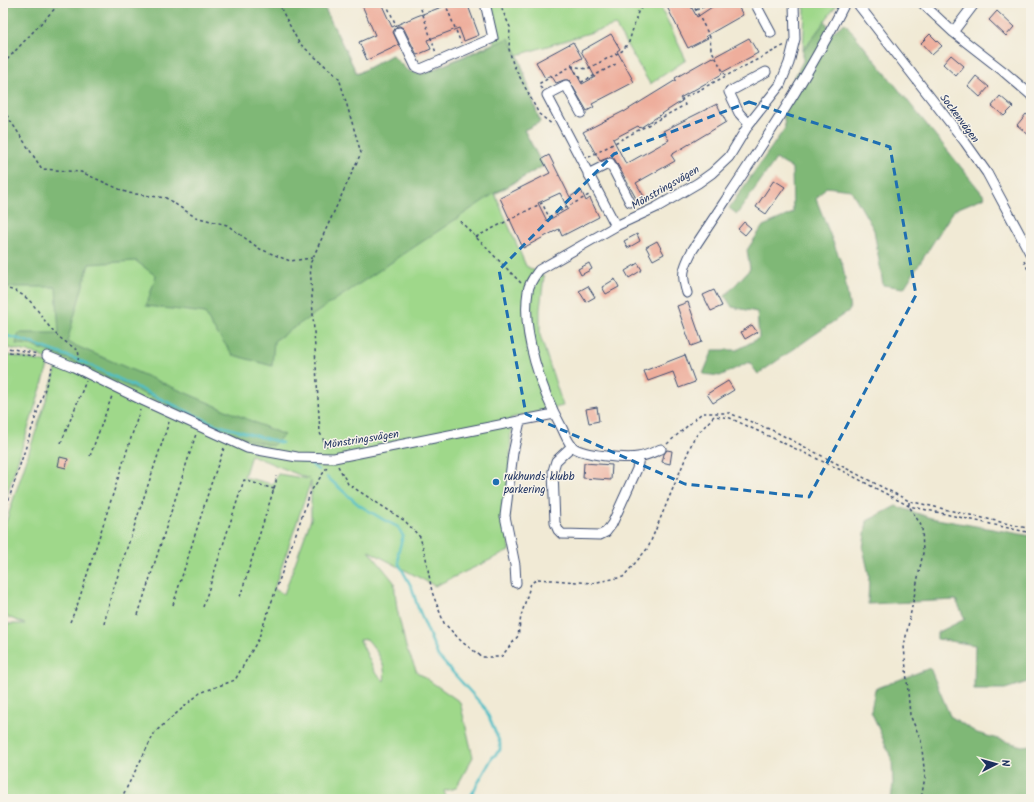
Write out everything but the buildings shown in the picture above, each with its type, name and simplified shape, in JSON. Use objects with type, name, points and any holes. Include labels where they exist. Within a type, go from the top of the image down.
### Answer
[{"type":"street","points":[[399,32],[416,67],[421,69],[493,38],[485,3]]},
{"type":"street","points":[[755,3],[771,34]]},
{"type":"street","name":"Mönstringsvägen","points":[[572,446],[554,414],[537,368],[530,342],[526,308],[528,290],[531,281],[539,270],[616,226],[657,207],[712,173],[729,157],[749,124],[780,85],[789,63],[795,39],[794,3]]},
{"type":"street","points":[[687,293],[683,281],[684,271],[692,251],[775,124],[831,30],[845,3]]},
{"type":"street","name":"Sockenvägen","points":[[858,3],[965,142],[987,173],[1027,258]]},
{"type":"street","points":[[922,3],[953,32],[1031,95]]},
{"type":"street","points":[[953,32],[975,3]]},
{"type":"street","points":[[749,124],[739,113],[729,92],[766,72]]},
{"type":"street","points":[[581,113],[566,84],[547,94],[616,226]]},
{"type":"street","points":[[588,174],[610,162],[630,202]]},
{"type":"street","name":"Mönstringsvägen","points":[[51,357],[247,448],[297,457],[334,458],[554,414]]},
{"type":"street","points":[[516,583],[515,565],[505,516],[513,453],[520,421]]},
{"type":"street","points":[[639,457],[637,469],[612,524],[606,532],[600,535],[562,534],[558,530],[555,523],[553,471],[556,461],[572,446],[581,452],[623,457],[639,457],[661,449]]},
{"type":"path","points":[[3,64],[60,3]]},
{"type":"path","points":[[278,3],[298,43],[339,78],[361,153],[310,264],[320,433],[348,484],[405,521],[420,537],[426,558],[432,592],[444,623],[462,642],[482,657],[501,657],[518,636],[521,616],[531,583],[538,579],[592,583],[623,577],[648,548],[694,438],[714,416],[730,418],[844,471],[909,506],[1031,533]]},
{"type":"path","points":[[386,3],[399,32]]},
{"type":"path","points":[[419,3],[439,61]]},
{"type":"path","points":[[445,3],[464,50]]},
{"type":"path","points":[[499,3],[510,27],[509,49],[513,64],[539,114],[553,125]]},
{"type":"path","points":[[547,94],[540,87],[540,83],[572,66],[587,68],[622,51],[629,42],[638,12],[646,3]]},
{"type":"path","points":[[692,3],[710,37],[712,49],[725,76]]},
{"type":"path","points":[[696,10],[711,3]]},
{"type":"path","points":[[582,161],[685,105],[682,99],[795,39]]},
{"type":"path","points":[[572,66],[582,82],[616,64]]},
{"type":"path","points":[[3,104],[6,114],[42,169],[81,172],[128,193],[166,198],[194,217],[227,225],[260,249],[282,258],[290,261],[313,258]]},
{"type":"path","points":[[476,237],[542,203],[549,217],[591,194]]},
{"type":"path","points":[[460,221],[528,290]]},
{"type":"path","points":[[1027,258],[1026,266],[1031,276]]},
{"type":"path","points":[[1026,266],[1031,264]]},
{"type":"path","points":[[3,288],[9,289],[28,299],[52,330],[63,341],[78,350],[79,356]]},
{"type":"path","points":[[3,347],[51,357]]},
{"type":"path","points":[[3,351],[42,358],[51,357]]},
{"type":"path","points":[[3,517],[51,357]]},
{"type":"path","points":[[61,443],[89,374]]},
{"type":"path","points":[[90,456],[116,388]]},
{"type":"path","points":[[70,622],[77,606],[144,401]]},
{"type":"path","points":[[661,449],[702,413],[729,412],[774,431],[909,501],[1031,529]]},
{"type":"path","points":[[104,624],[111,596],[172,414]]},
{"type":"path","points":[[138,616],[199,425]]},
{"type":"path","points":[[173,605],[224,446]]},
{"type":"path","points":[[121,799],[155,732],[200,693],[235,680],[258,640],[311,491],[334,458]]},
{"type":"path","points":[[240,597],[274,489],[276,476]]},
{"type":"path","points":[[203,607],[244,480],[274,489]]},
{"type":"path","points":[[909,501],[909,506],[922,527],[923,553],[904,646],[910,715],[921,740],[925,777],[921,799]]},
{"type":"highlighted area","points":[[749,102],[890,147],[916,295],[809,497],[685,484],[526,414],[499,270],[614,154]]},
{"type":"green space","points":[[3,3],[322,3],[357,74],[392,55],[408,71],[423,74],[494,43],[489,3],[659,3],[686,60],[650,84],[615,25],[518,55],[540,122],[524,130],[543,166],[495,194],[526,266],[544,276],[540,309],[540,335],[563,406],[511,418],[509,551],[435,586],[369,551],[394,582],[397,609],[406,647],[417,672],[460,702],[473,757],[456,788],[444,791],[447,799],[3,799],[3,624],[25,624],[3,615],[3,531],[57,367],[68,370],[34,353],[3,347]],"holes":[[[251,455],[309,479],[278,474],[272,484],[244,477]],[[311,481],[311,519],[284,594],[274,589]],[[367,639],[378,653],[383,664],[385,675],[384,681],[375,672],[360,640]]]},
{"type":"green space","points":[[3,3],[322,3],[357,74],[392,55],[408,71],[423,74],[509,38],[518,55],[540,122],[524,130],[543,166],[495,193],[274,341],[272,366],[233,355],[211,325],[205,313],[146,306],[156,276],[136,261],[89,264],[67,342],[284,435],[272,446],[242,438],[69,360],[31,345],[16,344],[19,333],[59,333],[56,287],[3,287]]},
{"type":"green space","points":[[803,3],[838,3],[803,51],[805,10]]},
{"type":"green space","points":[[825,21],[831,33],[845,23],[985,197],[954,210],[904,288],[883,285],[874,230],[851,190],[826,187],[816,199],[843,267],[850,310],[758,374],[749,362],[720,376],[703,374],[713,350],[737,350],[759,338],[757,312],[732,307],[725,296],[750,269],[747,250],[763,226],[793,213],[792,168],[776,159],[737,214],[729,208],[785,128],[782,101],[803,61],[803,51]]},
{"type":"green space","points":[[3,354],[49,363],[3,507]]},
{"type":"green space","points":[[896,506],[931,518],[1031,536],[1031,681],[1005,689],[974,689],[975,645],[937,639],[937,633],[965,619],[956,600],[868,604],[869,575],[863,548],[867,521]]},
{"type":"green space","points":[[930,668],[950,716],[977,733],[1022,746],[1031,745],[1031,799],[891,799],[893,784],[892,760],[871,711],[875,689]]},
{"type":"waterway","points":[[3,335],[23,340],[81,361],[214,424],[282,443]]},
{"type":"waterway","points":[[302,461],[309,462],[318,470]]},
{"type":"waterway","points":[[327,477],[359,505],[398,527],[403,536],[398,553],[399,564],[412,588],[417,605],[438,656],[485,708],[500,743],[500,750],[492,758],[469,799]]},
{"type":"place","name":"rukhunds klubb parkering","points":[[496,482]]}]
